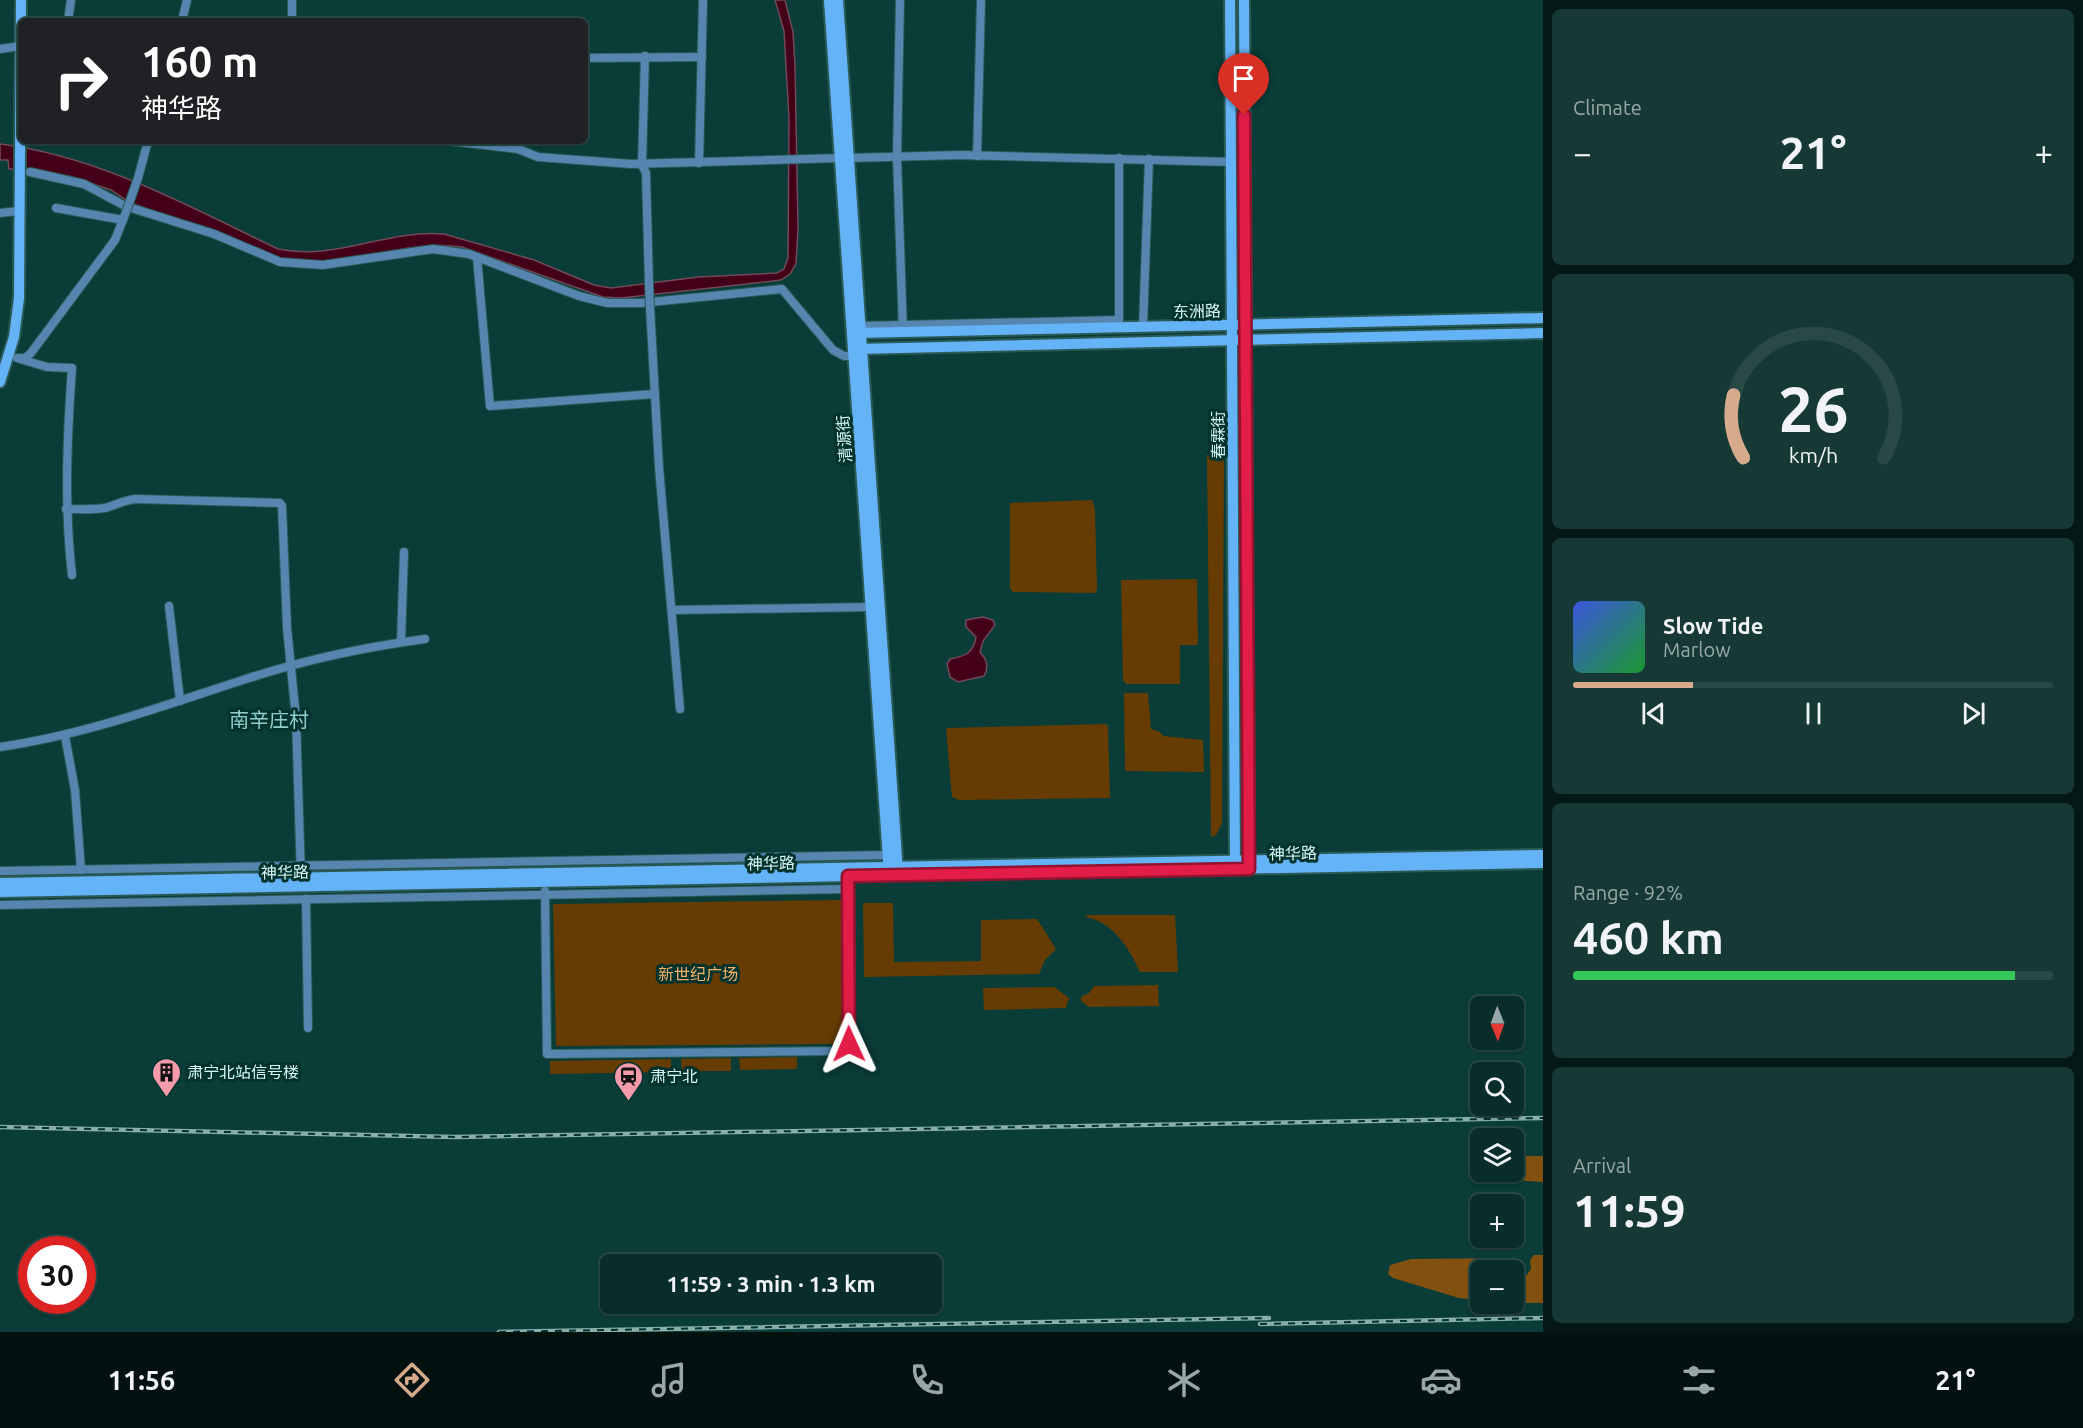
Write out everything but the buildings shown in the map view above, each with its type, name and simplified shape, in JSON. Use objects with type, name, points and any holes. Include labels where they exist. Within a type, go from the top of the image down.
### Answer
[{"type":"main road","points":[[21,0],[21,18]]},
{"type":"main road","name":"清源街","points":[[829,0],[858,331],[856,351],[871,608],[893,868]]},
{"type":"main road","name":"清源街","points":[[838,0],[844,158]]},
{"type":"main road","name":"春霖街","points":[[1230,0],[1235,865]]},
{"type":"main road","name":"春霖街","points":[[1244,0],[1249,865]]},
{"type":"main road","points":[[0,382],[13,357],[19,298],[18,144]]},
{"type":"main road","name":"东洲路","points":[[858,331],[1119,324],[1143,327],[1543,318]]},
{"type":"main road","name":"东洲路","points":[[856,351],[1543,333]]},
{"type":"main road","name":"清源街","points":[[856,351],[893,868]]},
{"type":"main road","name":"神华路","points":[[1249,865],[1543,855]]},
{"type":"main road","name":"神华路","points":[[0,883],[301,872],[1543,863]]},
{"type":"main road","name":"神华路","points":[[0,892],[848,876],[893,868]]},
{"type":"street","points":[[68,18],[71,0]]},
{"type":"street","points":[[183,18],[187,0]]},
{"type":"street","points":[[292,0],[292,18]]},
{"type":"street","points":[[699,163],[703,0]]},
{"type":"street","points":[[900,0],[897,157],[902,329]]},
{"type":"street","points":[[977,156],[981,0]]},
{"type":"street","points":[[0,49],[18,40]]},
{"type":"street","points":[[645,56],[642,165],[646,173],[655,394],[680,710]]},
{"type":"street","points":[[588,58],[702,57]]},
{"type":"street","points":[[13,357],[25,358],[31,352],[115,240],[138,178],[147,144]]},
{"type":"street","points":[[476,144],[518,149],[538,157],[642,165],[788,158],[977,156],[1230,162]]},
{"type":"street","points":[[1119,158],[1119,324]]},
{"type":"street","points":[[1143,327],[1149,159]]},
{"type":"street","points":[[30,172],[77,181],[125,206],[214,234],[280,262],[322,265],[433,249],[455,251],[477,257],[579,296],[608,303],[641,303],[782,289],[833,350],[844,356],[856,351]]},
{"type":"street","points":[[56,208],[123,220]]},
{"type":"street","points":[[0,213],[18,211]]},
{"type":"street","points":[[477,257],[490,406],[655,394]]},
{"type":"street","points":[[13,357],[41,366],[72,368],[66,458],[66,509],[72,575]]},
{"type":"street","points":[[0,871],[301,872],[296,718],[290,667],[284,523],[280,503],[136,499],[122,500],[93,510],[66,509]]},
{"type":"street","points":[[401,642],[404,552]]},
{"type":"street","points":[[169,606],[180,701]]},
{"type":"street","points":[[672,610],[871,608]]},
{"type":"street","points":[[0,747],[65,736],[290,667],[401,642],[425,639]]},
{"type":"street","points":[[65,736],[75,789],[81,870]]},
{"type":"street","points":[[545,882],[547,1054],[838,1051],[849,1044],[848,876]]},
{"type":"street","points":[[0,905],[848,889]]},
{"type":"street","points":[[306,899],[308,1028]]},
{"type":"green space","points":[[1207,455],[1224,455],[1222,823],[1216,835],[1211,837]]},
{"type":"green space","points":[[1092,500],[1095,510],[1097,589],[1095,593],[1013,592],[1010,588],[1010,503]]},
{"type":"green space","points":[[1197,579],[1198,645],[1180,645],[1180,684],[1126,684],[1123,680],[1121,580]]},
{"type":"green space","points":[[1124,693],[1148,693],[1151,729],[1160,732],[1163,736],[1203,740],[1204,772],[1125,771]]},
{"type":"green space","points":[[1106,724],[1108,726],[1110,798],[959,800],[952,797],[946,728]]},
{"type":"green space","name":"新世纪广场","points":[[841,900],[844,1031],[842,1039],[834,1044],[556,1046],[553,904]]},
{"type":"green space","points":[[863,903],[893,903],[894,962],[981,961],[981,920],[1037,919],[1056,949],[1045,960],[1039,974],[864,977]]},
{"type":"green space","points":[[1089,915],[1175,915],[1178,972],[1140,972],[1125,945],[1111,929],[1094,919],[1084,917]]},
{"type":"green space","points":[[1158,985],[1159,1006],[1089,1007],[1081,1001],[1081,997],[1089,993],[1094,986]]},
{"type":"green space","points":[[1054,987],[1069,998],[1066,1008],[984,1010],[983,988]]},
{"type":"green space","points":[[797,1057],[797,1069],[740,1070],[739,1058]]},
{"type":"green space","points":[[731,1058],[731,1071],[682,1071],[681,1059]]},
{"type":"green space","points":[[671,1059],[671,1072],[550,1074],[550,1061]]},
{"type":"shaded area","points":[[775,0],[785,0],[793,32],[795,66],[798,228],[796,264],[790,274],[781,280],[621,298],[603,297],[462,247],[445,245],[411,248],[327,262],[288,259],[275,257],[129,202],[111,190],[72,177],[36,169],[9,169],[8,160],[0,160],[0,144],[37,150],[108,171],[177,200],[278,249],[300,252],[321,251],[402,236],[444,234],[534,260],[594,285],[611,288],[698,277],[777,273],[784,269],[788,258],[789,119],[784,31]]},
{"type":"shaded area","points":[[983,617],[993,620],[995,625],[983,641],[980,652],[987,663],[986,672],[984,676],[958,682],[950,677],[947,664],[950,659],[964,655],[973,647],[976,637],[966,627],[966,620]]},
{"type":"shaded area","points":[[1524,1156],[1543,1156],[1543,1182],[1524,1181]]},
{"type":"shaded area","points":[[1534,1255],[1543,1255],[1543,1303],[1524,1303],[1524,1276],[1531,1269],[1530,1260]]},
{"type":"shaded area","points":[[1511,1258],[1511,1260],[1470,1260],[1470,1299],[1459,1298],[1393,1278],[1388,1274],[1390,1265],[1411,1259]]},
{"type":"railway","points":[[0,1127],[455,1137],[1543,1118]]},
{"type":"railway","points":[[499,1332],[1269,1318]]},
{"type":"railway","points":[[1260,1324],[1543,1318]]},
{"type":"place","name":"肃宁北站信号楼","points":[[166,1098]]},
{"type":"place","name":"肃宁北","points":[[629,1102]]},
{"type":"district","name":"南辛庄村","points":[[269,720]]},
{"type":"route","points":[[849,1044],[848,876],[1249,869],[1244,115]]}]
